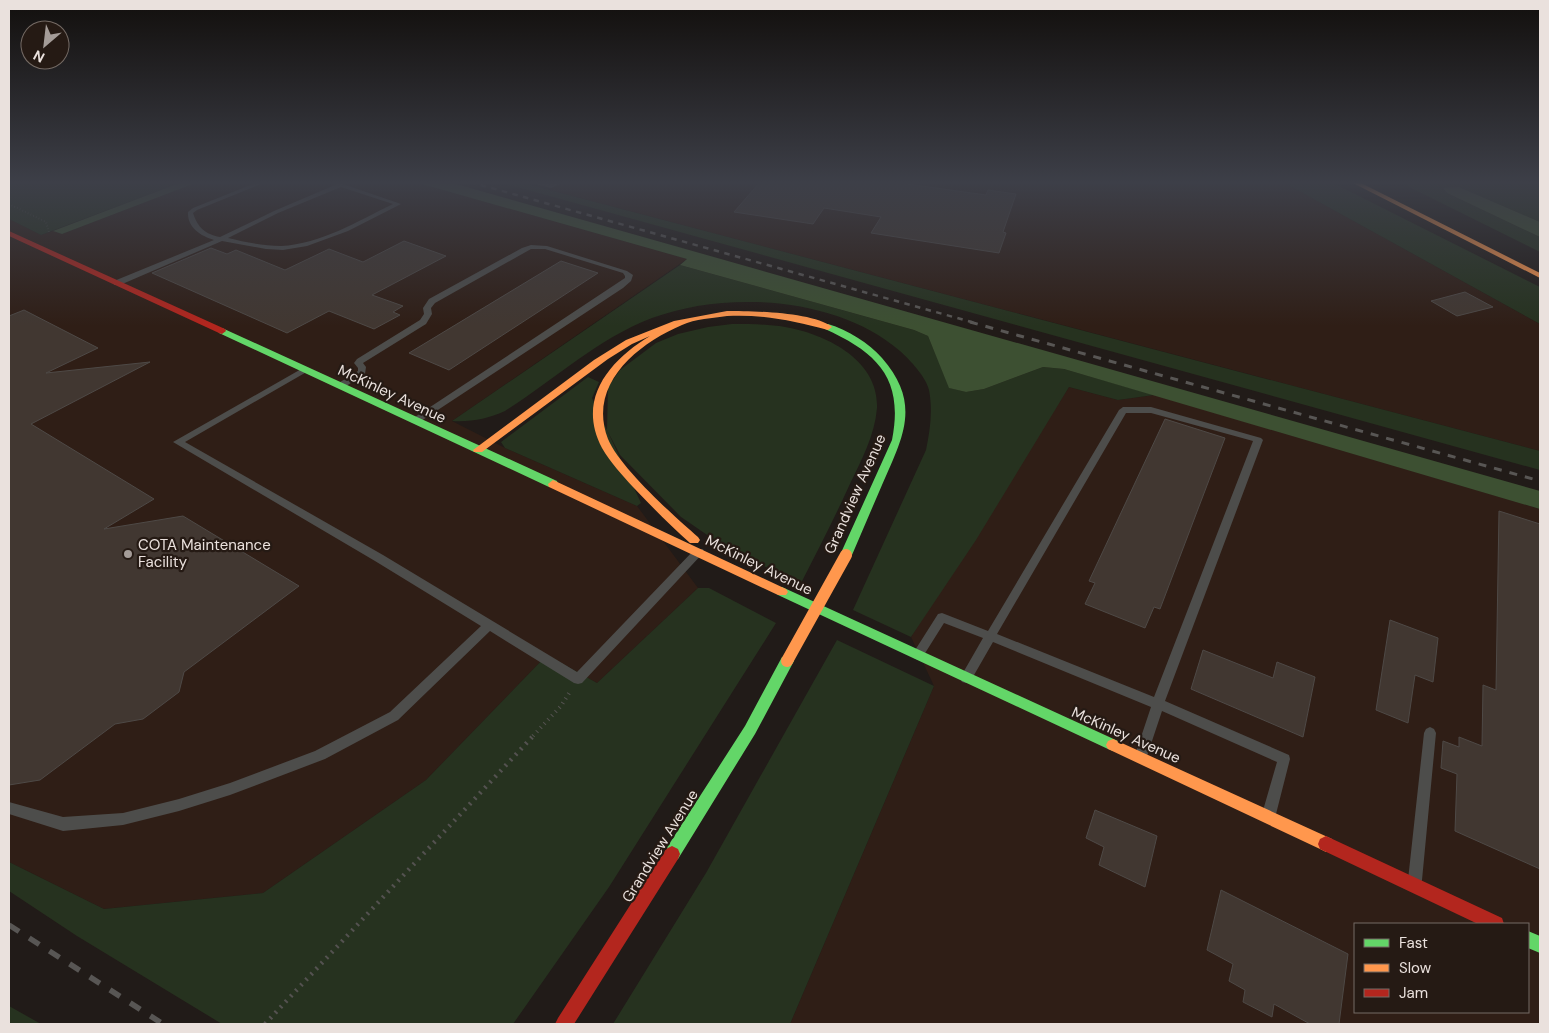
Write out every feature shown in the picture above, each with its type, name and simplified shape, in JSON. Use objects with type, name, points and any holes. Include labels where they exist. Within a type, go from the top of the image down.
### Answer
[{"type":"main road","points":[[1449,230],[1540,276]]},
{"type":"main road","points":[[1475,230],[1505,245]]},
{"type":"main road","name":"McKinley Avenue","points":[[9,233],[699,552],[965,679],[1268,817],[1494,923]]},
{"type":"main road","name":"Grandview Avenue","points":[[478,450],[620,348],[640,337],[680,322],[710,315],[749,313],[794,316],[846,334],[883,361],[898,385],[900,397],[900,419],[897,440],[846,555],[750,730],[564,1024]]},
{"type":"main road","points":[[680,322],[624,359],[612,373],[603,386],[598,402],[600,432],[606,446],[650,501],[720,563]]},
{"type":"lane","points":[[198,230],[202,234],[264,248],[291,247],[316,242],[341,230]]},
{"type":"lane","points":[[117,283],[241,230]]},
{"type":"lane","points":[[340,386],[362,372],[362,367],[358,363],[360,361],[423,322],[428,314],[427,308],[432,301],[524,249],[544,247],[625,272],[629,275],[628,279],[620,286],[415,421]]},
{"type":"lane","points":[[306,370],[178,442],[379,558],[578,679],[699,552]]},
{"type":"lane","points":[[965,679],[1123,410],[1151,410],[1258,440],[1158,704],[1140,758]]},
{"type":"lane","points":[[918,656],[942,617],[1158,704],[1284,759],[1268,817]]},
{"type":"lane","points":[[9,808],[64,824],[123,819],[230,790],[320,754],[394,716],[489,625]]},
{"type":"lane","points":[[1415,886],[1430,733]]},
{"type":"path","points":[[265,1024],[561,706],[578,679]]},
{"type":"shaded area","points":[[9,230],[31,230],[41,235],[53,231],[62,234],[72,230],[585,230],[687,259],[452,421],[505,448],[637,506],[698,588],[597,683],[547,655],[426,780],[263,893],[104,909],[9,862]]},
{"type":"shaded area","points":[[703,230],[1370,230],[1540,324],[1540,451]]},
{"type":"shaded area","points":[[1069,387],[1118,400],[1154,395],[1540,509],[1540,1024],[790,1024],[934,686],[911,637]]},
{"type":"green space","points":[[31,230],[54,230],[41,235]]},
{"type":"green space","points":[[55,230],[72,230],[62,234],[53,231]]},
{"type":"green space","points":[[585,230],[619,230],[1540,491],[1540,509],[1064,369],[1043,367],[984,389],[966,392],[949,388],[928,336],[914,330],[680,265],[687,259]]},
{"type":"green space","points":[[673,230],[702,230],[1540,451],[1540,470]]},
{"type":"green space","points":[[1370,230],[1427,230],[1540,287],[1540,324]]},
{"type":"green space","points":[[1496,230],[1526,230],[1540,237],[1540,252]]},
{"type":"green space","points":[[1526,230],[1540,230],[1540,237]]},
{"type":"green space","points":[[680,265],[914,330],[928,336],[950,388],[966,392],[984,389],[1043,367],[1064,369],[1154,395],[1118,400],[1069,387],[976,540],[911,637],[853,610],[926,450],[931,405],[929,390],[921,374],[900,351],[875,333],[846,319],[814,309],[781,304],[747,302],[714,304],[682,309],[652,318],[613,337],[594,348],[505,411],[479,419],[452,421]]},
{"type":"green space","points":[[732,324],[785,327],[817,336],[833,343],[860,363],[869,376],[875,391],[876,418],[867,448],[800,585],[713,539],[681,517],[620,455],[607,430],[608,387],[620,370],[656,343],[678,334]]},
{"type":"green space","points":[[588,377],[599,382],[592,398],[641,503],[637,506],[505,448],[501,442]]},
{"type":"green space","points":[[698,588],[709,588],[776,623],[609,887],[513,1024],[222,1024],[77,936],[9,891],[9,862],[104,909],[263,893],[426,780],[547,655],[597,683]]},
{"type":"green space","points":[[837,640],[934,686],[790,1024],[613,1024],[706,873]]},
{"type":"green space","points":[[9,1006],[41,1024],[9,1024]]},
{"type":"building","points":[[873,230],[1004,230],[1003,232],[1006,233],[999,253],[871,233]]},
{"type":"building","points":[[404,241],[446,256],[372,295],[403,306],[393,312],[400,315],[374,329],[329,311],[287,333],[152,273],[211,248],[227,254],[236,250],[285,270],[329,249],[363,262]]},
{"type":"building","points":[[561,261],[598,273],[449,370],[409,353]]},
{"type":"building","points":[[1465,292],[1493,307],[1457,316],[1431,301]]},
{"type":"building","name":"COTA Maintenance Facility","points":[[24,310],[98,348],[46,373],[150,362],[31,424],[154,499],[104,529],[183,516],[299,586],[184,672],[179,692],[143,719],[115,724],[40,780],[9,785],[9,316]]},
{"type":"building","points":[[1165,419],[1225,438],[1160,609],[1154,607],[1145,628],[1085,604],[1095,583],[1089,581]]},
{"type":"building","points":[[1499,511],[1540,524],[1540,869],[1455,831],[1457,774],[1441,768],[1443,741],[1459,747],[1459,737],[1482,746],[1483,685],[1496,690]]},
{"type":"building","points":[[1390,620],[1438,638],[1433,682],[1415,675],[1408,723],[1376,710]]},
{"type":"building","points":[[1203,650],[1273,678],[1277,662],[1315,677],[1303,737],[1191,689]]},
{"type":"building","points":[[1095,810],[1157,836],[1145,887],[1099,865],[1104,847],[1086,838]]},
{"type":"building","points":[[1221,890],[1348,954],[1339,1024],[1310,1024],[1274,1004],[1272,1017],[1243,1002],[1245,990],[1229,981],[1233,964],[1207,950]]},
{"type":"railway","points":[[643,230],[975,323]]},
{"type":"railway","points":[[970,322],[1540,481]]},
{"type":"railway","points":[[9,925],[163,1024]]},
{"type":"traffic: fast","points":[[828,327],[846,335],[876,356],[896,385],[900,401],[901,420],[895,446],[846,555]]},
{"type":"traffic: fast","points":[[222,331],[553,484]]},
{"type":"traffic: fast","points":[[782,592],[1113,745]]},
{"type":"traffic: fast","points":[[672,854],[750,730],[787,661]]},
{"type":"traffic: fast","points":[[1529,940],[1540,945]]},
{"type":"traffic: slow","points":[[1449,230],[1540,276]]},
{"type":"traffic: slow","points":[[478,450],[605,357],[629,342],[652,331],[702,317],[753,313],[778,315],[828,327]]},
{"type":"traffic: slow","points":[[680,322],[642,344],[617,365],[605,382],[599,400],[598,419],[602,437],[613,457],[651,499],[694,540]]},
{"type":"traffic: slow","points":[[553,484],[782,592]]},
{"type":"traffic: slow","points":[[787,661],[846,555]]},
{"type":"traffic: slow","points":[[1113,745],[1326,844]]},
{"type":"traffic: jam","points":[[9,233],[222,331]]},
{"type":"traffic: jam","points":[[1326,844],[1494,923]]},
{"type":"traffic: jam","points":[[564,1024],[672,854]]},
{"type":"place","name":"COTA Maintenance Facility","points":[[128,554]]}]
